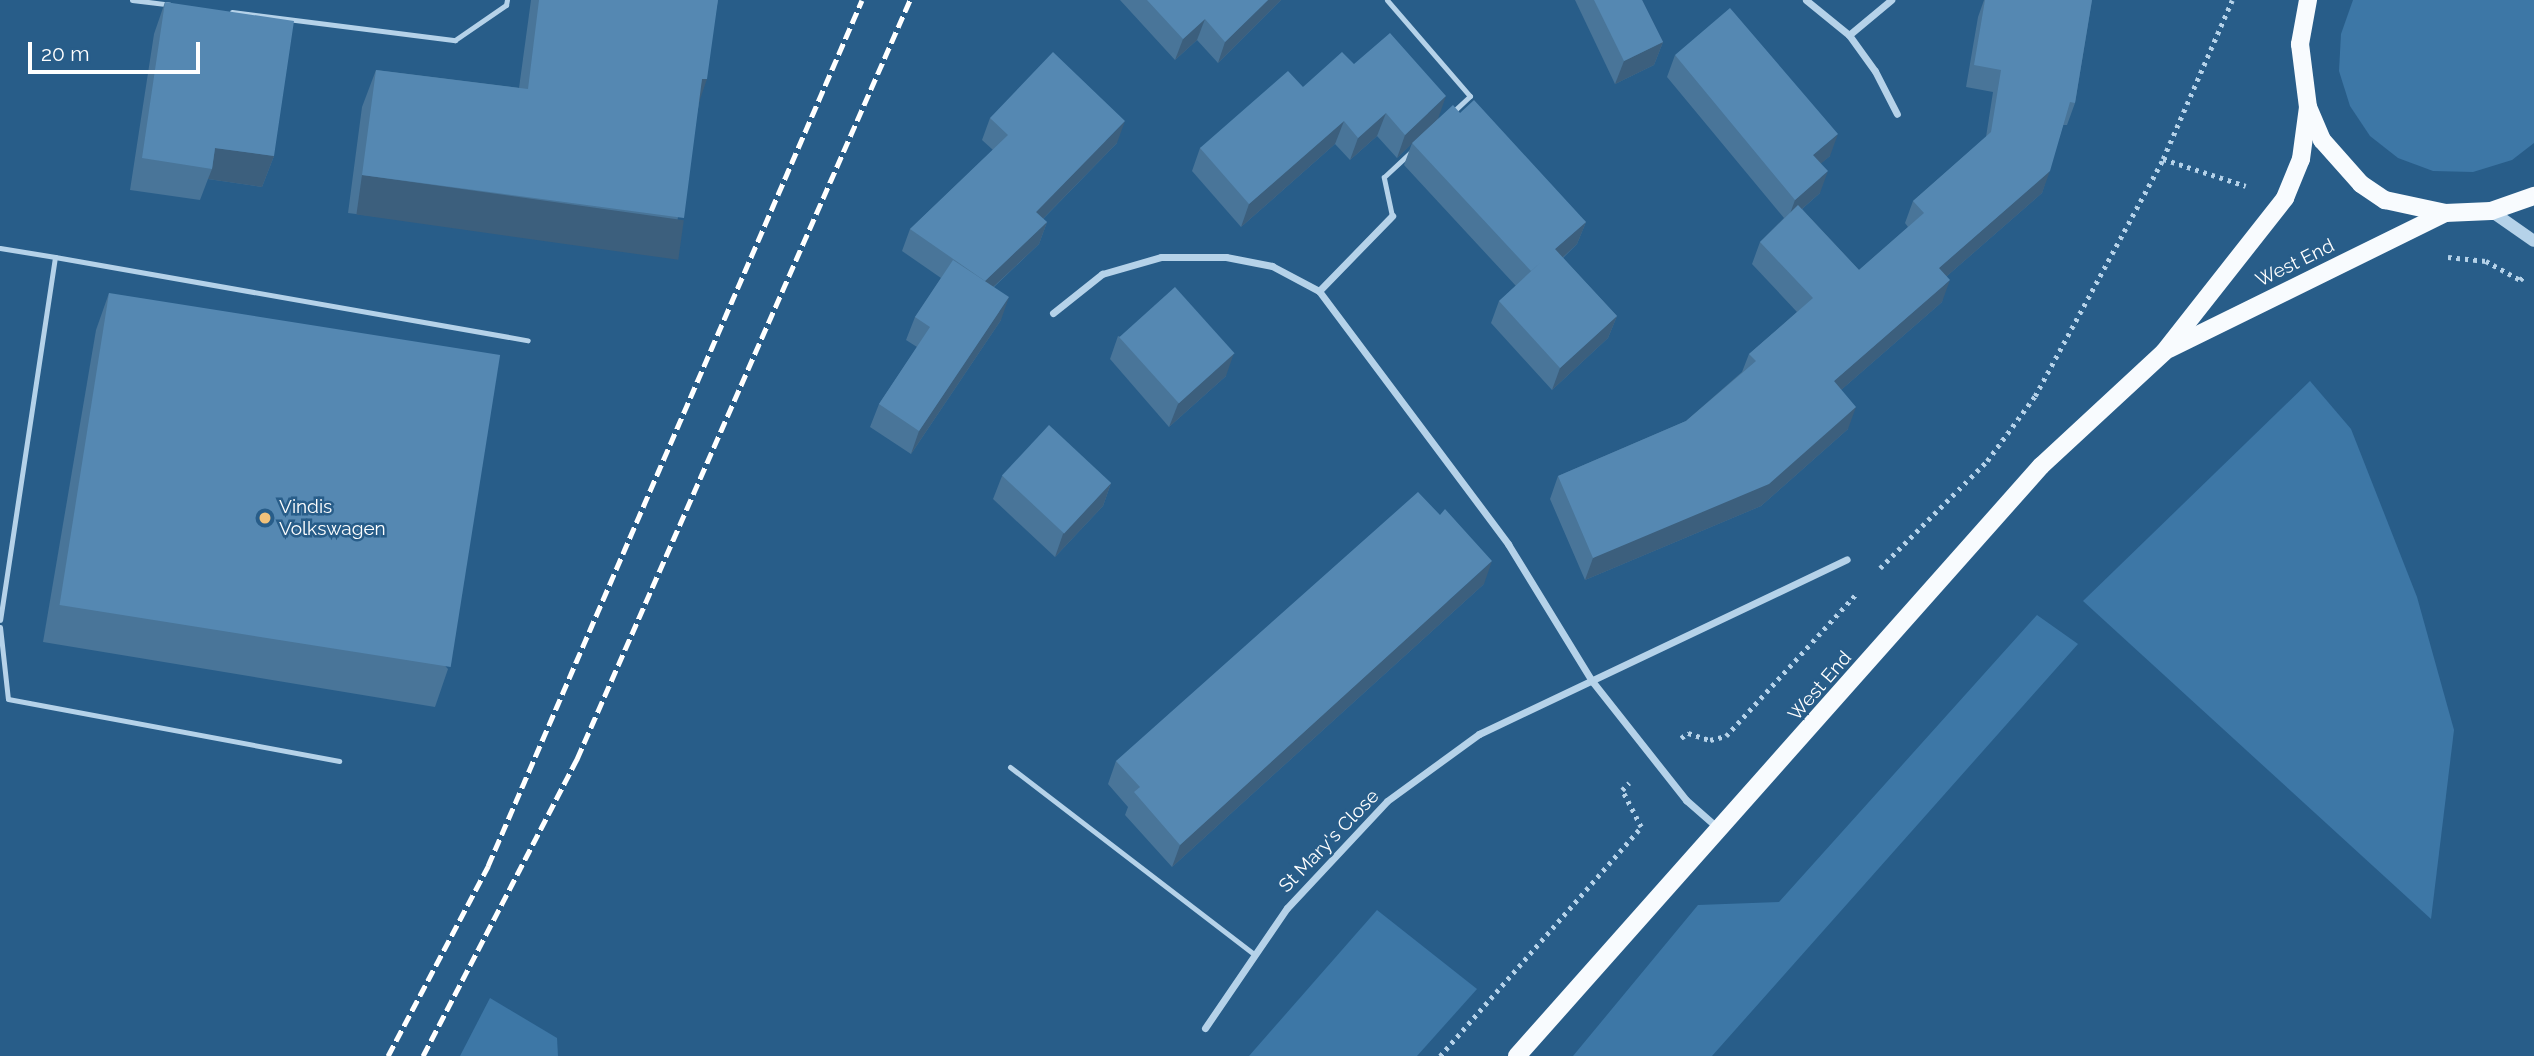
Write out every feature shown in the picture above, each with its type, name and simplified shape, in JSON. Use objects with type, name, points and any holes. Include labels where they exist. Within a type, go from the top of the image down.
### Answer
[{"type":"main road","points":[[2308,0],[2300,44],[2308,107],[2322,140],[2361,184],[2385,200],[2445,213],[2491,211],[2534,196]]},
{"type":"main road","name":"West End","points":[[1517,1056],[1721,831],[2041,466],[2164,352],[2285,198],[2301,159],[2308,107]]},
{"type":"main road","name":"West End","points":[[2164,352],[2445,213]]},
{"type":"street","points":[[1806,0],[1849,35],[1875,71],[1897,114]]},
{"type":"street","points":[[1849,35],[1891,0]]},
{"type":"street","points":[[2491,211],[2534,241]]},
{"type":"street","points":[[1320,291],[1392,216]]},
{"type":"street","points":[[1054,313],[1102,274],[1161,257],[1226,257],[1272,266],[1320,291],[1508,544],[1592,681],[1652,760],[1721,831]]},
{"type":"street","name":"St Mary's Close","points":[[1205,1028],[1287,908],[1387,800],[1479,734],[1847,559]]},
{"type":"lane","points":[[132,0],[186,7]]},
{"type":"lane","points":[[226,12],[455,40],[507,0]]},
{"type":"lane","points":[[1387,0],[1470,96],[1441,123]]},
{"type":"lane","points":[[1392,216],[1384,177],[1422,141]]},
{"type":"lane","points":[[0,248],[528,340]]},
{"type":"lane","points":[[0,620],[55,257]]},
{"type":"lane","points":[[0,627],[8,699],[339,761]]},
{"type":"lane","points":[[1010,767],[1255,955]]},
{"type":"path","points":[[1870,579],[1987,461],[2035,396],[2163,159],[2232,0]]},
{"type":"path","points":[[1440,1056],[1641,827],[1622,790],[1652,760],[1688,733],[1710,740],[1726,736],[1861,589]]},
{"type":"shaded area","points":[[2353,0],[2534,0],[2534,143],[2512,160],[2473,172],[2433,171],[2398,158],[2370,136],[2350,106],[2339,71],[2341,34]]},
{"type":"shaded area","points":[[2310,381],[2351,429],[2417,597],[2454,730],[2431,919],[2083,601]]},
{"type":"shaded area","points":[[2037,615],[2078,644],[1712,1056],[1573,1056],[1698,905],[1779,902]]},
{"type":"shaded area","points":[[1377,910],[1477,989],[1417,1056],[1249,1056]]},
{"type":"shaded area","points":[[490,998],[557,1038],[558,1056],[460,1056]]},
{"type":"building","points":[[539,0],[718,0],[707,79],[702,79],[684,218],[362,175],[376,70],[528,89]]},
{"type":"building","points":[[1147,0],[1268,0],[1225,42],[1205,19],[1183,39]]},
{"type":"building","points":[[1594,0],[1642,0],[1663,42],[1624,61]]},
{"type":"building","points":[[1985,0],[2092,0],[2075,103],[2070,102],[2050,171],[1939,268],[1950,280],[1834,381],[1856,407],[1769,484],[1593,558],[1558,476],[1686,421],[1756,361],[1749,354],[1813,298],[1760,242],[1798,205],[1859,270],[1924,213],[1913,201],[1991,132],[2001,70],[1974,65]]},
{"type":"building","points":[[165,2],[294,21],[274,156],[215,148],[212,169],[142,158]]},
{"type":"building","points":[[1730,8],[1838,134],[1813,155],[1828,171],[1795,200],[1675,55]]},
{"type":"building","points":[[1390,33],[1446,96],[1405,135],[1386,113],[1358,138],[1344,121],[1249,204],[1200,148],[1288,71],[1303,87],[1342,52],[1354,64]]},
{"type":"building","points":[[1053,52],[1125,121],[1036,212],[1047,222],[985,281],[910,229],[1008,135],[990,118]]},
{"type":"building","points":[[1474,100],[1586,222],[1555,249],[1617,316],[1560,368],[1499,301],[1542,261],[1531,271],[1412,143],[1453,105],[1460,113]]},
{"type":"building","points":[[953,260],[1009,297],[919,431],[879,404],[930,327],[915,317]]},
{"type":"building","points":[[1175,287],[1235,353],[1179,403],[1119,337]]},
{"type":"building","name":"Vindis Volkswagen","points":[[109,293],[500,355],[451,667],[60,605]]},
{"type":"building","points":[[1049,425],[1111,483],[1064,533],[1002,475]]},
{"type":"building","points":[[1418,492],[1440,515],[1445,509],[1492,561],[1180,845],[1134,792],[1140,787],[1116,761]]},
{"type":"railway","points":[[388,1056],[488,866],[862,0]]},
{"type":"railway","points":[[423,1056],[577,759],[910,0]]},
{"type":"place","name":"Vindis Volkswagen","points":[[265,518]]}]
